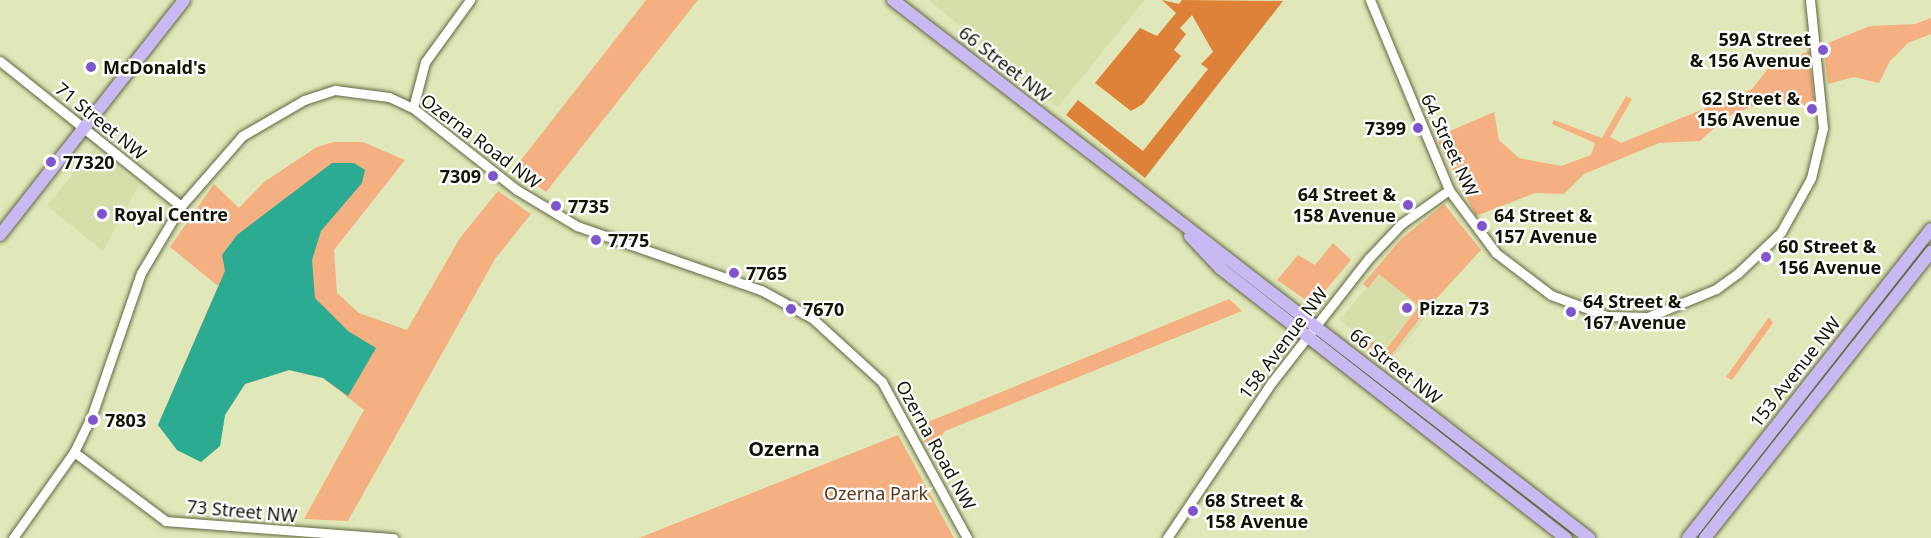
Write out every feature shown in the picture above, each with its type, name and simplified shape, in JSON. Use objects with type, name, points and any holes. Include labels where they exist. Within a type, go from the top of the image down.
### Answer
[{"type":"main road","points":[[0,235],[184,0]]},
{"type":"main road","name":"66 Street NW","points":[[893,0],[1180,223],[1220,268],[1312,332],[1589,538]]},
{"type":"main road","name":"153 Avenue NW","points":[[1688,538],[1931,229]]},
{"type":"main road","name":"153 Avenue NW","points":[[1705,538],[1931,252]]},
{"type":"main road","name":"66 Street NW","points":[[1312,332],[1566,538]]},
{"type":"main road","points":[[1680,538],[1746,465]]},
{"type":"main road","points":[[1526,507],[1557,538]]},
{"type":"street","points":[[413,108],[425,62],[470,0]]},
{"type":"street","name":"64 Street NW","points":[[1370,0],[1449,190],[1496,254],[1551,295],[1607,316],[1648,317],[1716,289],[1738,273],[1781,232],[1810,178],[1823,129],[1810,0]]},
{"type":"street","name":"71 Street NW","points":[[0,61],[181,206]]},
{"type":"street","name":"Ozerna Road NW","points":[[13,538],[74,452],[92,415],[141,273],[181,206],[242,136],[304,100],[336,90],[389,97],[413,108],[518,190],[565,220],[761,290],[838,338],[882,382],[967,538]]},
{"type":"street","name":"158 Avenue NW","points":[[1167,538],[1218,459],[1312,332],[1401,224],[1449,190]]},
{"type":"street","name":"73 Street NW","points":[[74,452],[166,520],[393,538]]},
{"type":"shaded area","points":[[929,0],[1144,0],[1144,1],[1057,108]]},
{"type":"shaded area","points":[[1162,0],[1179,4],[1182,0],[1283,1],[1145,178],[1066,115],[1078,100],[1143,151],[1208,69],[1201,64],[1213,52],[1192,15],[1180,28],[1186,34],[1174,50],[1181,56],[1143,104],[1131,111],[1095,83],[1140,28],[1157,36],[1176,13]]},
{"type":"shaded area","points":[[93,148],[139,185],[103,251],[47,206]]},
{"type":"shaded area","points":[[1387,262],[1439,300],[1390,362],[1340,320]]},
{"type":"green space","points":[[646,0],[698,0],[546,192],[514,169]]},
{"type":"green space","points":[[1931,18],[1931,34],[1908,43],[1890,61],[1879,83],[1854,77],[1828,84],[1823,45],[1870,26],[1915,24]]},
{"type":"green space","points":[[1809,51],[1815,108],[1764,102],[1726,117],[1700,141],[1659,143],[1584,174],[1564,194],[1535,193],[1476,216],[1436,137],[1494,112],[1499,140],[1519,158],[1561,166],[1591,155],[1595,143],[1552,124],[1554,120],[1602,138],[1626,96],[1632,99],[1610,137],[1621,143],[1752,89],[1770,66]]},
{"type":"green space","points":[[334,142],[363,142],[405,160],[334,250],[337,293],[359,313],[407,330],[460,238],[498,191],[531,214],[495,259],[348,521],[304,519],[364,410],[323,378],[289,370],[245,384],[225,415],[220,446],[201,462],[177,450],[158,425],[218,286],[170,247],[214,184],[239,208],[264,182],[317,147]]},
{"type":"green space","points":[[1444,204],[1481,250],[1426,310],[1384,365],[1359,343],[1365,336],[1385,351],[1419,306],[1379,274],[1368,288],[1363,284],[1401,239]]},
{"type":"green space","points":[[1333,243],[1351,260],[1313,305],[1277,280],[1298,255],[1315,265]]},
{"type":"green space","points":[[1229,299],[1242,311],[945,431],[930,451],[918,426]]},
{"type":"green space","points":[[1769,317],[1773,323],[1732,380],[1726,377]]},
{"type":"green space","name":"Ozerna Park","points":[[898,435],[954,538],[639,538]]},
{"type":"water","points":[[332,163],[354,163],[365,170],[362,183],[321,231],[312,260],[315,298],[348,331],[376,348],[348,396],[323,378],[289,370],[245,384],[225,415],[220,446],[201,462],[177,450],[158,425],[225,271],[222,255],[237,235]]},
{"type":"place","name":"59A Street & 156 Avenue","points":[[1823,50]]},
{"type":"place","name":"McDonald's","points":[[91,67]]},
{"type":"place","name":"62 Street & 156 Avenue","points":[[1812,109]]},
{"type":"place","name":"7399","points":[[1418,128]]},
{"type":"place","name":"77320","points":[[51,162]]},
{"type":"place","name":"7309","points":[[493,176]]},
{"type":"place","name":"64 Street & 158 Avenue","points":[[1408,205]]},
{"type":"place","name":"7735","points":[[556,206]]},
{"type":"place","name":"Royal Centre","points":[[102,214]]},
{"type":"place","name":"64 Street & 157 Avenue","points":[[1482,226]]},
{"type":"place","name":"7775","points":[[596,240]]},
{"type":"place","name":"60 Street & 156 Avenue","points":[[1766,257]]},
{"type":"place","name":"7765","points":[[734,273]]},
{"type":"place","name":"Pizza 73","points":[[1407,308]]},
{"type":"place","name":"7670","points":[[791,309]]},
{"type":"place","name":"64 Street & 167 Avenue","points":[[1571,312]]},
{"type":"place","name":"7803","points":[[93,420]]},
{"type":"place","name":"68 Street & 158 Avenue","points":[[1193,511]]},
{"type":"district","name":"Ozerna","points":[[784,448]]}]
